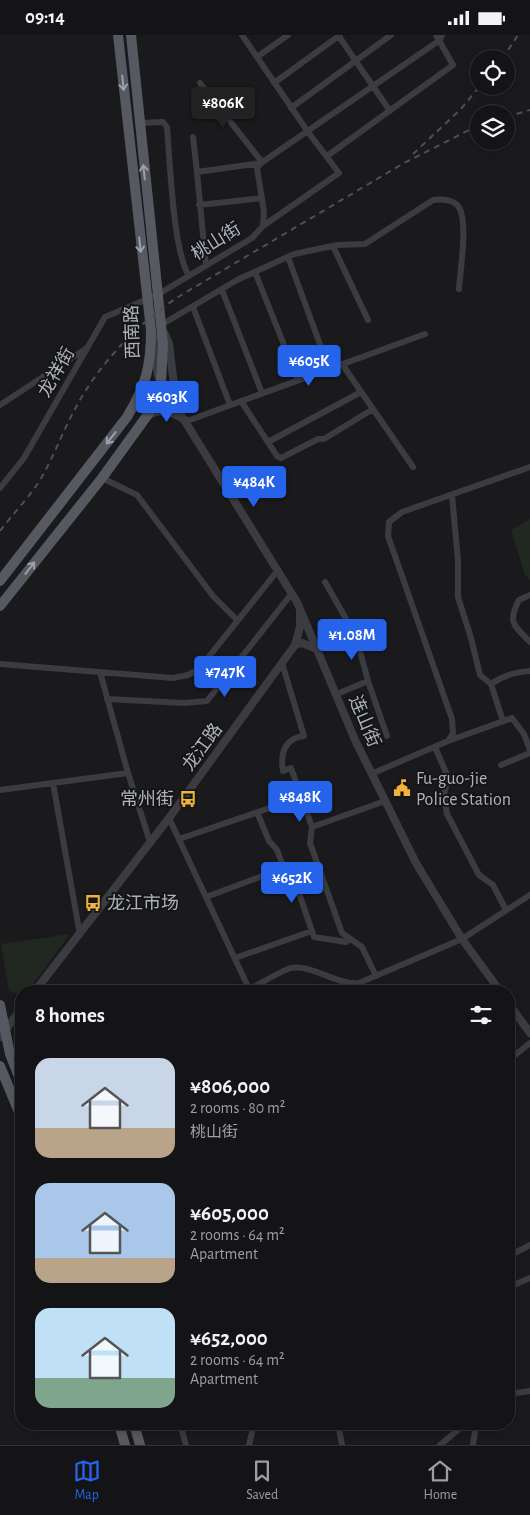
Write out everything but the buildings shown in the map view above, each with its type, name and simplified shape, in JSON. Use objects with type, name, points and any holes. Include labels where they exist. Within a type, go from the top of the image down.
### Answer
[{"type":"main road","name":"西南路","points":[[0,606],[102,478],[147,416],[153,407],[161,383],[164,360],[161,325],[152,297],[118,35]]},
{"type":"main road","name":"西南路","points":[[0,581],[131,411],[141,393],[149,369],[152,297],[140,123],[131,35]]},
{"type":"main road","points":[[0,1005],[2,1034],[15,1067]]},
{"type":"main road","points":[[0,1067],[15,1103]]},
{"type":"main road","points":[[121,1430],[126,1445]]},
{"type":"main road","points":[[136,1430],[140,1445]]},
{"type":"street","points":[[242,35],[291,108],[339,173],[263,226]]},
{"type":"street","points":[[257,57],[288,35]]},
{"type":"street","points":[[274,83],[339,35],[390,111]]},
{"type":"street","points":[[291,108],[391,35]]},
{"type":"street","points":[[196,173],[262,163],[374,86],[439,37],[454,65],[327,156]]},
{"type":"street","points":[[200,83],[262,163]]},
{"type":"street","points":[[140,123],[163,122],[167,127],[177,229],[184,268],[189,276]]},
{"type":"street","points":[[194,137],[206,266]]},
{"type":"street","name":"桃山街","points":[[152,297],[252,238],[263,226],[262,198],[257,168],[262,163]]},
{"type":"street","points":[[199,205],[262,198]]},
{"type":"street","points":[[178,408],[169,344],[161,325],[255,272],[288,257],[333,246],[365,243],[433,200],[443,199],[456,204],[462,213],[464,223],[459,289]]},
{"type":"street","points":[[333,246],[368,321]]},
{"type":"street","points":[[288,257],[329,369]]},
{"type":"street","points":[[255,272],[298,380]]},
{"type":"street","points":[[222,290],[262,393]]},
{"type":"street","name":"龙祥街","points":[[0,488],[24,458],[105,317],[152,297]]},
{"type":"street","points":[[193,307],[230,405]]},
{"type":"street","points":[[151,330],[156,339],[156,370],[161,383]]},
{"type":"street","points":[[147,416],[154,412],[165,411],[186,421],[425,334]]},
{"type":"street","points":[[0,405],[88,347]]},
{"type":"street","points":[[342,364],[413,467]]},
{"type":"street","name":"连山街","points":[[161,383],[300,607],[355,740],[416,863],[462,939],[496,985]]},
{"type":"street","points":[[268,442],[361,392]]},
{"type":"street","points":[[241,401],[277,456],[281,458],[318,439],[324,439],[373,409]]},
{"type":"street","points":[[448,741],[452,733],[452,719],[388,536],[389,522],[402,512],[530,467]]},
{"type":"street","points":[[102,478],[137,495],[213,595],[237,620]]},
{"type":"street","points":[[452,495],[458,561],[458,597],[480,675],[491,684],[503,721]]},
{"type":"street","points":[[0,664],[173,678],[188,675],[200,669],[278,570]]},
{"type":"street","points":[[325,582],[356,636],[368,681],[387,736]]},
{"type":"street","points":[[108,699],[184,703],[207,701],[292,593]]},
{"type":"street","points":[[530,595],[519,600],[512,613],[512,623],[530,642]]},
{"type":"street","name":"龙江路","points":[[40,985],[169,818],[295,645],[300,627],[300,607]]},
{"type":"street","points":[[295,645],[302,643],[317,649]]},
{"type":"street","points":[[282,663],[304,736],[290,740],[286,746],[281,761],[283,771],[291,768],[302,797],[312,827],[310,843],[342,933],[362,947],[376,976]]},
{"type":"street","points":[[491,684],[499,678],[517,672],[530,671]]},
{"type":"street","points":[[100,673],[128,773],[150,842]]},
{"type":"street","points":[[337,694],[368,681]]},
{"type":"street","points":[[371,774],[448,741],[512,718],[524,734],[530,751],[501,765]]},
{"type":"street","points":[[435,747],[448,777],[444,795],[447,814],[479,875],[493,885],[506,910]]},
{"type":"street","points":[[0,790],[128,773]]},
{"type":"street","points":[[53,783],[80,935]]},
{"type":"street","points":[[179,839],[302,797]]},
{"type":"street","points":[[312,827],[385,801]]},
{"type":"street","points":[[257,812],[290,884],[300,897],[314,937],[346,942],[349,938]]},
{"type":"street","points":[[169,818],[247,985]]},
{"type":"street","points":[[206,897],[284,868]]},
{"type":"street","points":[[261,985],[291,969],[305,969],[347,984],[359,983],[462,939],[530,895]]},
{"type":"street","points":[[235,958],[312,931]]},
{"type":"street","points":[[515,1012],[530,1033]]},
{"type":"street","points":[[2,1034],[15,1017]]},
{"type":"street","points":[[515,1054],[530,1043]]},
{"type":"street","points":[[515,1253],[530,1245]]},
{"type":"street","points":[[515,1284],[530,1278]]},
{"type":"street","points":[[515,1393],[530,1391]]},
{"type":"street","points":[[182,1430],[186,1445]]},
{"type":"street","points":[[248,1445],[252,1430]]},
{"type":"street","points":[[339,1430],[342,1445]]},
{"type":"street","points":[[440,1445],[459,1430]]},
{"type":"street","points":[[472,1445],[475,1430]]},
{"type":"shaded area","points":[[530,519],[530,580],[525,575],[511,530]]},
{"type":"shaded area","points":[[70,934],[32,985],[15,985],[15,993],[9,991],[1,944]]},
{"type":"railway","points":[[508,50],[518,35]]},
{"type":"railway","points":[[413,154],[461,109],[473,95]]},
{"type":"railway","points":[[515,114],[530,110]]},
{"type":"railway","points":[[0,531],[40,481],[66,426],[94,378],[119,348],[147,320],[178,297],[404,163],[470,130]]},
{"type":"place","name":"Fu-guo-jie Police Station","points":[[402,788]]},
{"type":"place","name":"常州街","points":[[188,799]]},
{"type":"place","name":"龙江市场","points":[[93,903]]}]
